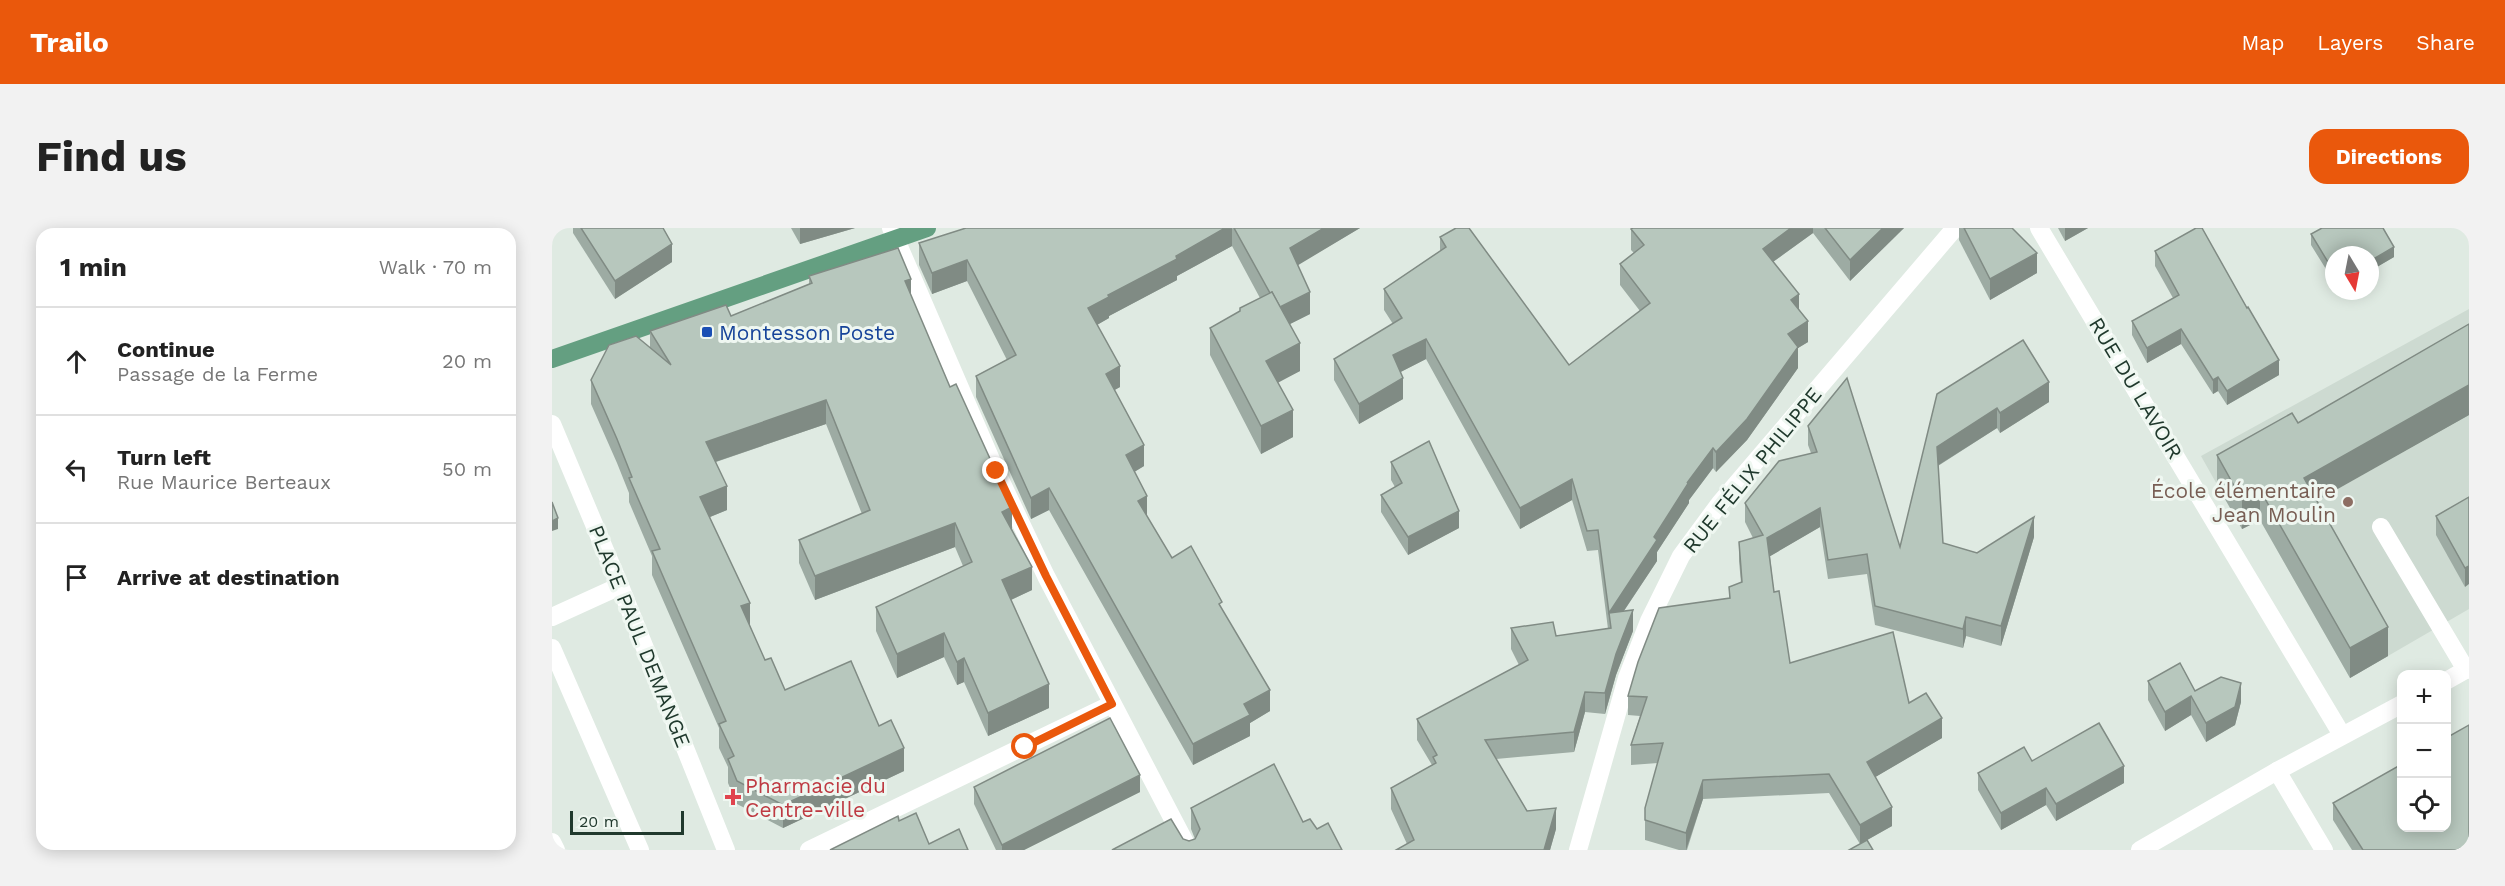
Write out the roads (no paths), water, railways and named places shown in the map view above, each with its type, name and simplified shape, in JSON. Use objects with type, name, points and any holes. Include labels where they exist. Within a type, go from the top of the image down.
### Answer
[{"type":"main road","points":[[552,359],[893,233],[927,228]]},
{"type":"street","name":"RUE FÉLIX PHILIPPE","points":[[1578,850],[1627,678],[1650,621],[1681,556],[1720,503],[1955,228]]},
{"type":"street","name":"RUE DU LAVOIR","points":[[2039,228],[2342,735]]},
{"type":"street","points":[[893,233],[996,471],[1046,576],[1189,850]]},
{"type":"street","name":"PLACE PAUL DEMANGE","points":[[552,424],[726,850]]},
{"type":"street","points":[[2381,528],[2467,669],[2451,678]]},
{"type":"street","points":[[552,617],[620,586]]},
{"type":"street","points":[[552,648],[640,850]]},
{"type":"street","points":[[809,850],[1112,704]]},
{"type":"street","points":[[2140,850],[2277,771],[2397,707]]},
{"type":"street","points":[[2277,771],[2324,850]]},
{"type":"street","points":[[552,842],[556,850]]},
{"type":"place","name":"Montesson Poste","points":[[707,332]]},
{"type":"place","name":"École élémentaire Jean Moulin","points":[[2348,502]]},
{"type":"place","name":"Pharmacie du Centre-ville","points":[[733,797]]}]
